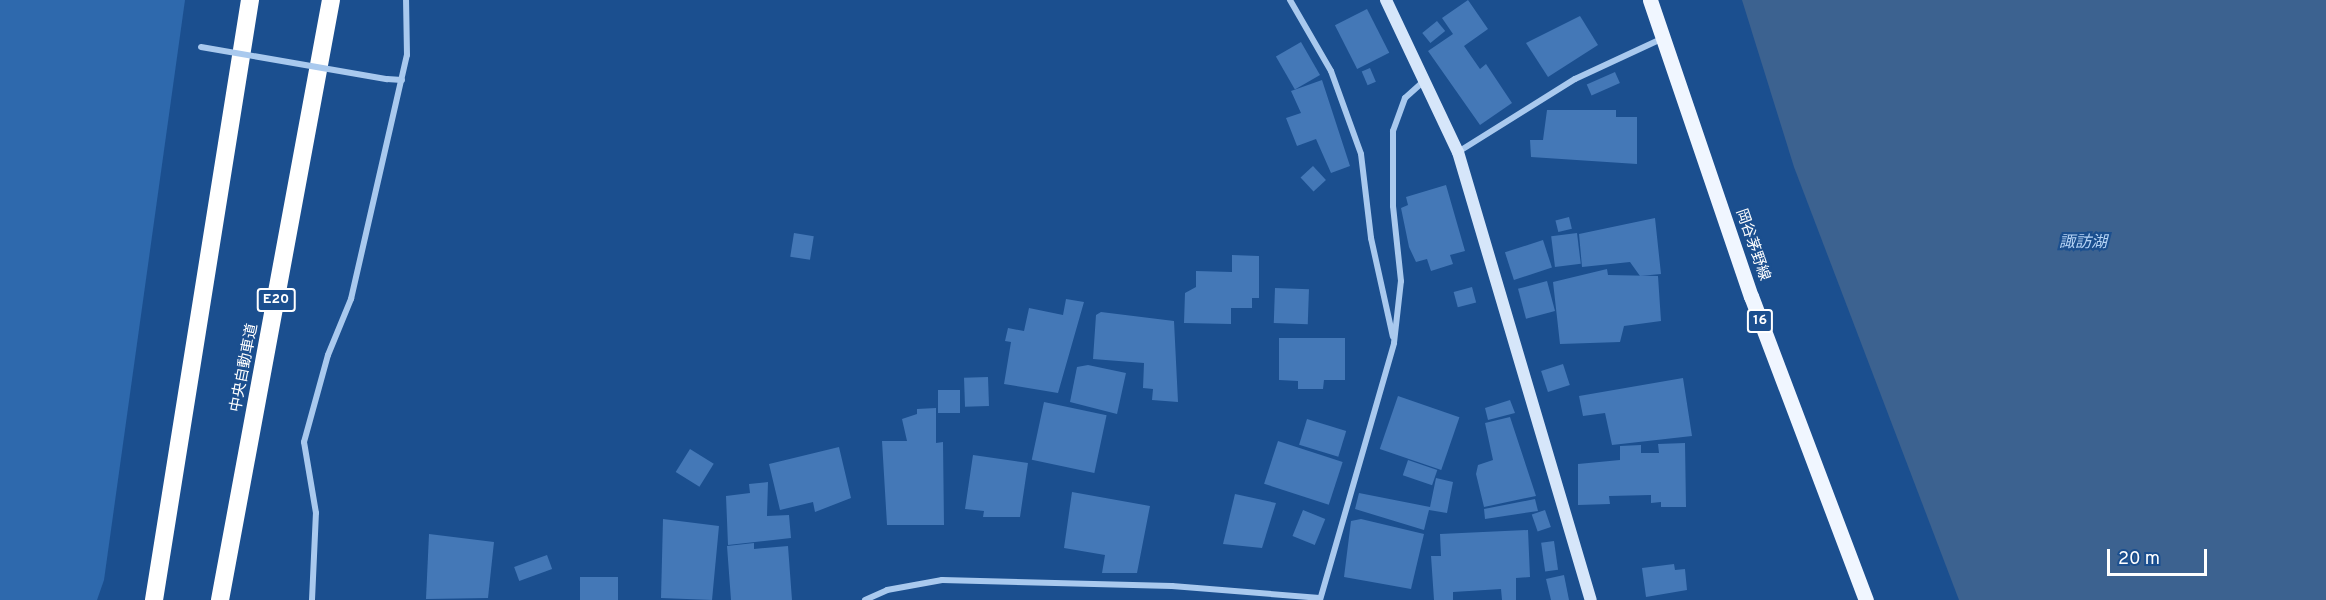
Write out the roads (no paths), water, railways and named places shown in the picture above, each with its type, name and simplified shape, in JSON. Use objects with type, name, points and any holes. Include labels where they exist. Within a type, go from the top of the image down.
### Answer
[{"type":"highway","points":[[154,600],[250,0]]},
{"type":"highway","name":"中央自動車道","points":[[220,600],[331,0]]},
{"type":"main road","name":"岡谷茅野線","points":[[1650,0],[1660,39],[1866,600]]},
{"type":"street","points":[[312,600],[316,513],[304,442],[328,355],[351,299],[402,80],[406,0]]},
{"type":"street","points":[[1290,0],[1331,71],[1361,154],[1371,238],[1394,343]]},
{"type":"street","points":[[1386,0],[1458,152],[1591,600]]},
{"type":"street","points":[[1458,152],[1575,79],[1660,39]]},
{"type":"street","points":[[201,47],[402,80]]},
{"type":"street","points":[[868,599],[942,580],[1172,586],[1320,599],[1394,343],[1401,281],[1393,206],[1393,131],[1405,98],[1425,79]]},
{"type":"water","name":"諏訪湖","points":[[1742,0],[2326,0],[2326,600],[1959,600],[1794,167]]}]
